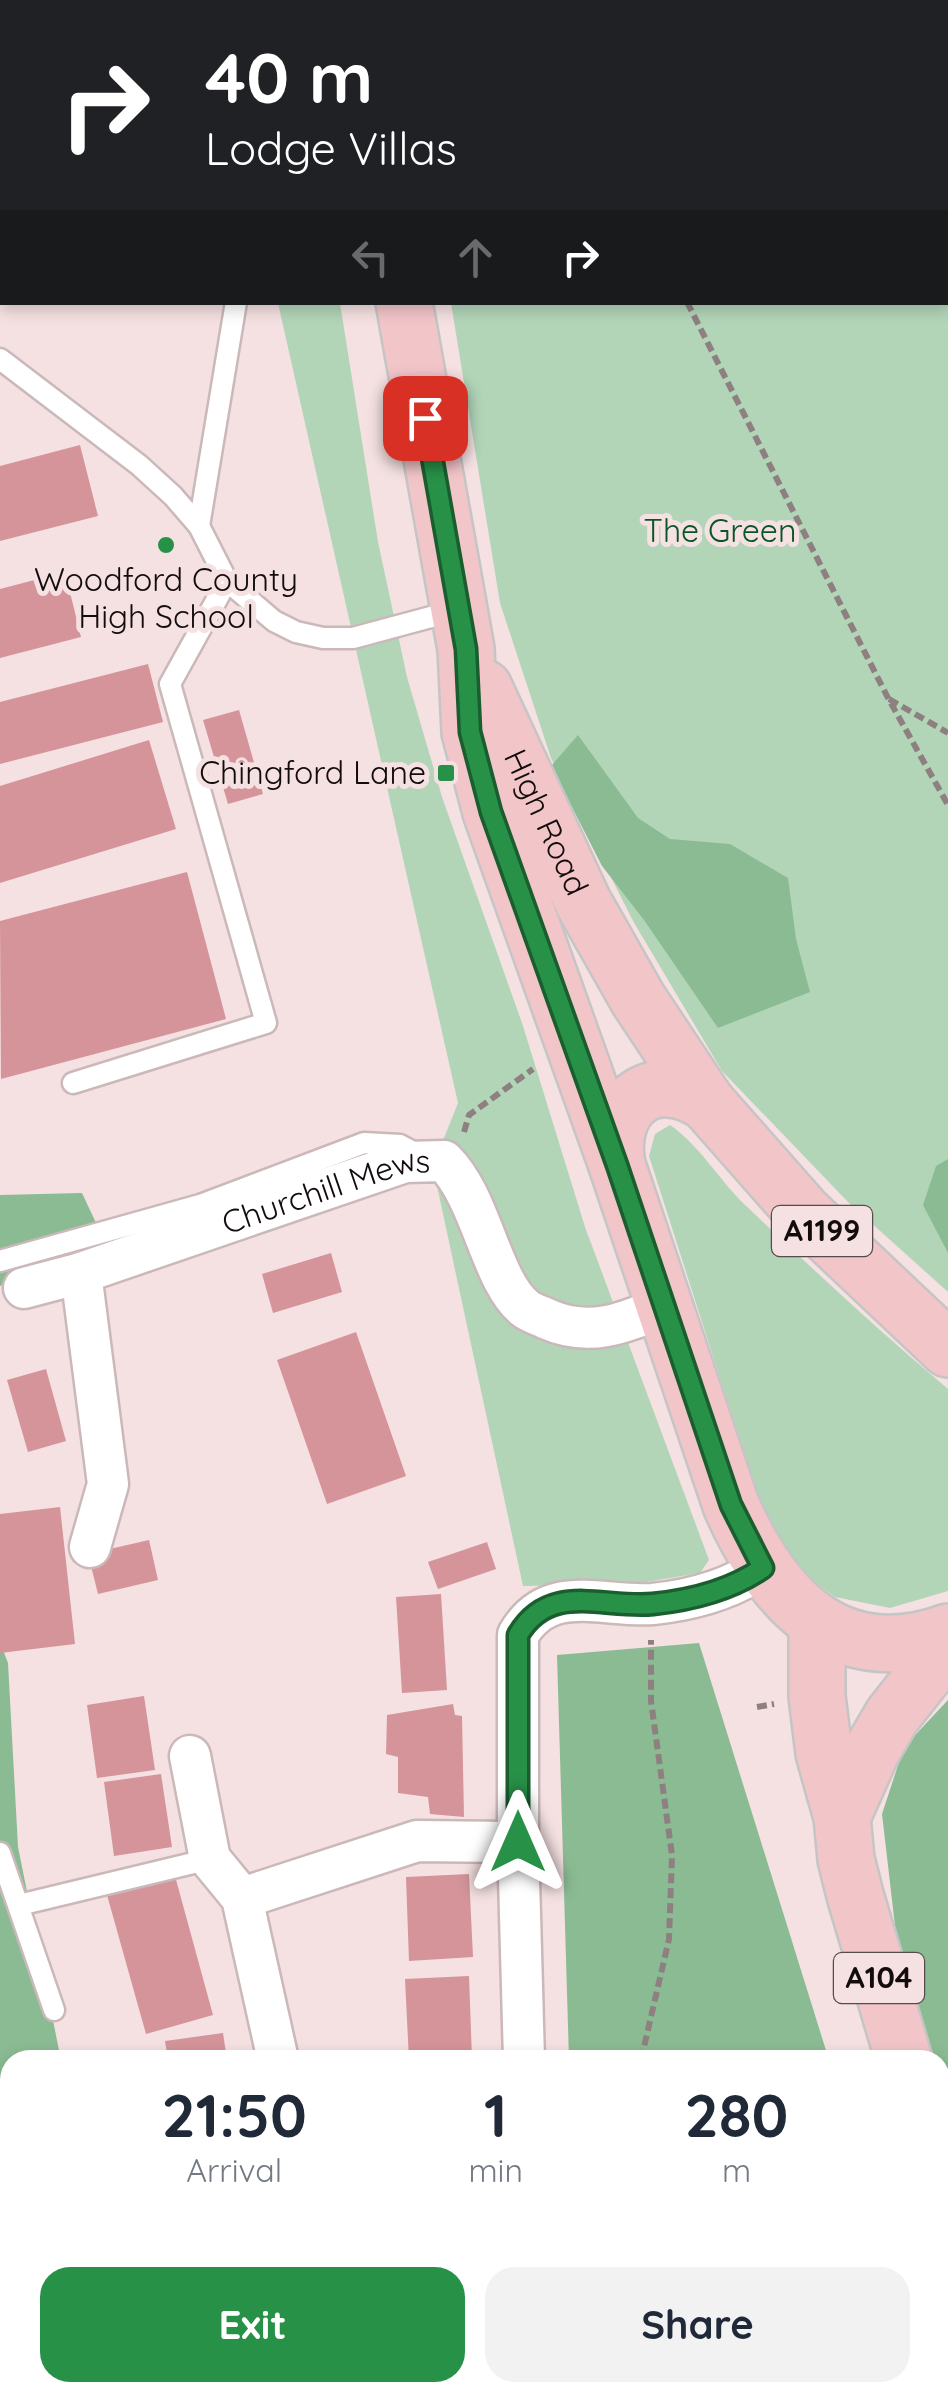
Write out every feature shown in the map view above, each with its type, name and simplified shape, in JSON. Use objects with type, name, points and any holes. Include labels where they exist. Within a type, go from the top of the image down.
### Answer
[{"type":"main road","points":[[188,0],[236,0]]},
{"type":"main road","points":[[405,305],[462,630]]},
{"type":"main road","name":"High Road","points":[[462,630],[583,902],[638,999],[707,1102],[804,1212],[948,1349]]},
{"type":"main road","name":"High Road","points":[[462,630],[470,732],[491,812],[617,1165],[731,1505],[763,1568],[783,1594],[818,1622],[850,1637],[876,1643],[903,1643],[948,1632]]},
{"type":"main road","points":[[617,1165],[616,1126],[626,1108],[641,1096],[659,1088],[676,1088],[707,1102]]},
{"type":"main road","name":"A104","points":[[818,1622],[816,1696],[824,1753],[842,1816],[855,1896],[901,2050]]},
{"type":"main road","points":[[842,1816],[892,1716],[948,1644]]},
{"type":"street","name":"Churchill Mews","points":[[12,1275],[81,1273],[405,1162],[440,1164],[458,1176],[505,1280],[524,1308],[570,1329],[630,1320],[665,1306]]},
{"type":"street","points":[[81,1273],[108,1484],[90,1547]]},
{"type":"street","points":[[524,2050],[518,1635],[528,1617],[568,1599],[651,1604],[717,1592],[763,1568]]},
{"type":"street","points":[[190,1756],[210,1859],[242,1898],[276,2050]]},
{"type":"street","points":[[242,1898],[417,1841],[518,1842]]},
{"type":"lane","points":[[199,526],[236,305]]},
{"type":"lane","points":[[0,359],[140,465],[173,496],[199,526],[227,581],[274,621],[296,632],[323,638],[462,630]]},
{"type":"lane","points":[[73,1083],[266,1022],[170,684],[227,581]]},
{"type":"lane","points":[[12,1275],[364,1143],[400,1145],[440,1164]]},
{"type":"lane","points":[[0,1853],[54,2010]]},
{"type":"lane","points":[[20,1905],[210,1859]]},
{"type":"path","points":[[688,305],[888,698],[948,806]]},
{"type":"path","points":[[888,698],[948,733]]},
{"type":"path","points":[[440,1164],[469,1115],[546,1059]]},
{"type":"path","points":[[644,2050],[669,1939],[672,1855],[651,1700],[651,1604]]},
{"type":"green space","points":[[278,305],[340,305],[378,542],[407,677],[442,797],[523,1026],[585,1227],[709,1560],[700,1573],[634,1584],[523,1586],[437,1186],[442,1143],[458,1103]]},
{"type":"green space","name":"The Green","points":[[451,305],[948,305],[948,1292],[849,1203],[722,1071],[633,921],[551,758],[500,603]]},
{"type":"green space","points":[[578,735],[638,818],[670,839],[730,844],[788,878],[796,939],[810,992],[718,1028],[602,866],[551,766]]},
{"type":"green space","points":[[670,1125],[768,1227],[948,1389],[948,1591],[890,1608],[835,1597],[798,1570],[763,1513],[649,1156],[655,1134]]},
{"type":"green space","points":[[948,1159],[948,1253],[923,1205],[936,1166]]},
{"type":"green space","points":[[82,1193],[104,1240],[0,1286],[0,1195]]},
{"type":"green space","points":[[0,1642],[8,1663],[18,1847],[59,2050],[0,2050]]},
{"type":"green space","points":[[699,1643],[826,2050],[569,2050],[557,1655]]},
{"type":"green space","points":[[948,1700],[948,2050],[929,2050],[897,1943],[882,1814],[904,1747]]},
{"type":"building","points":[[80,445],[98,516],[0,541],[0,466]]},
{"type":"building","points":[[65,572],[81,637],[0,658],[0,589]]},
{"type":"building","points":[[148,664],[163,722],[0,764],[0,702]]},
{"type":"building","points":[[239,710],[263,794],[228,804],[203,720]]},
{"type":"building","points":[[149,740],[176,829],[0,883],[0,786]]},
{"type":"building","points":[[187,872],[226,1019],[1,1079],[0,921]]},
{"type":"building","points":[[331,1253],[342,1292],[273,1313],[262,1274]]},
{"type":"building","points":[[356,1332],[406,1476],[327,1504],[277,1360]]},
{"type":"building","points":[[46,1369],[66,1441],[28,1452],[7,1380]]},
{"type":"building","points":[[60,1507],[75,1644],[0,1653],[0,1514]]},
{"type":"building","points":[[149,1540],[158,1580],[98,1594],[88,1554]]},
{"type":"building","points":[[487,1542],[496,1569],[438,1589],[428,1562]]},
{"type":"building","points":[[441,1594],[447,1690],[402,1693],[396,1597]]},
{"type":"building","points":[[144,1696],[155,1770],[97,1778],[87,1705]]},
{"type":"building","points":[[453,1704],[455,1715],[462,1716],[464,1817],[430,1814],[428,1797],[398,1793],[398,1757],[386,1754],[387,1715]]},
{"type":"building","points":[[161,1774],[172,1847],[114,1856],[104,1782]]},
{"type":"building","points":[[469,1874],[473,1957],[409,1961],[406,1877]]},
{"type":"building","points":[[175,1876],[213,2015],[146,2034],[107,1895]]},
{"type":"building","points":[[469,1976],[472,2050],[409,2050],[405,1979]]},
{"type":"building","points":[[223,2033],[226,2050],[166,2050],[165,2041]]},
{"type":"place","name":"Woodford County High School","points":[[166,545]]},
{"type":"place","name":"Chingford Lane","points":[[446,773]]},
{"type":"route","points":[[425,418],[466,649],[470,732],[491,812],[617,1165],[731,1505],[763,1568],[717,1592],[651,1604],[568,1599],[528,1617],[518,1635],[518,1842]]}]
